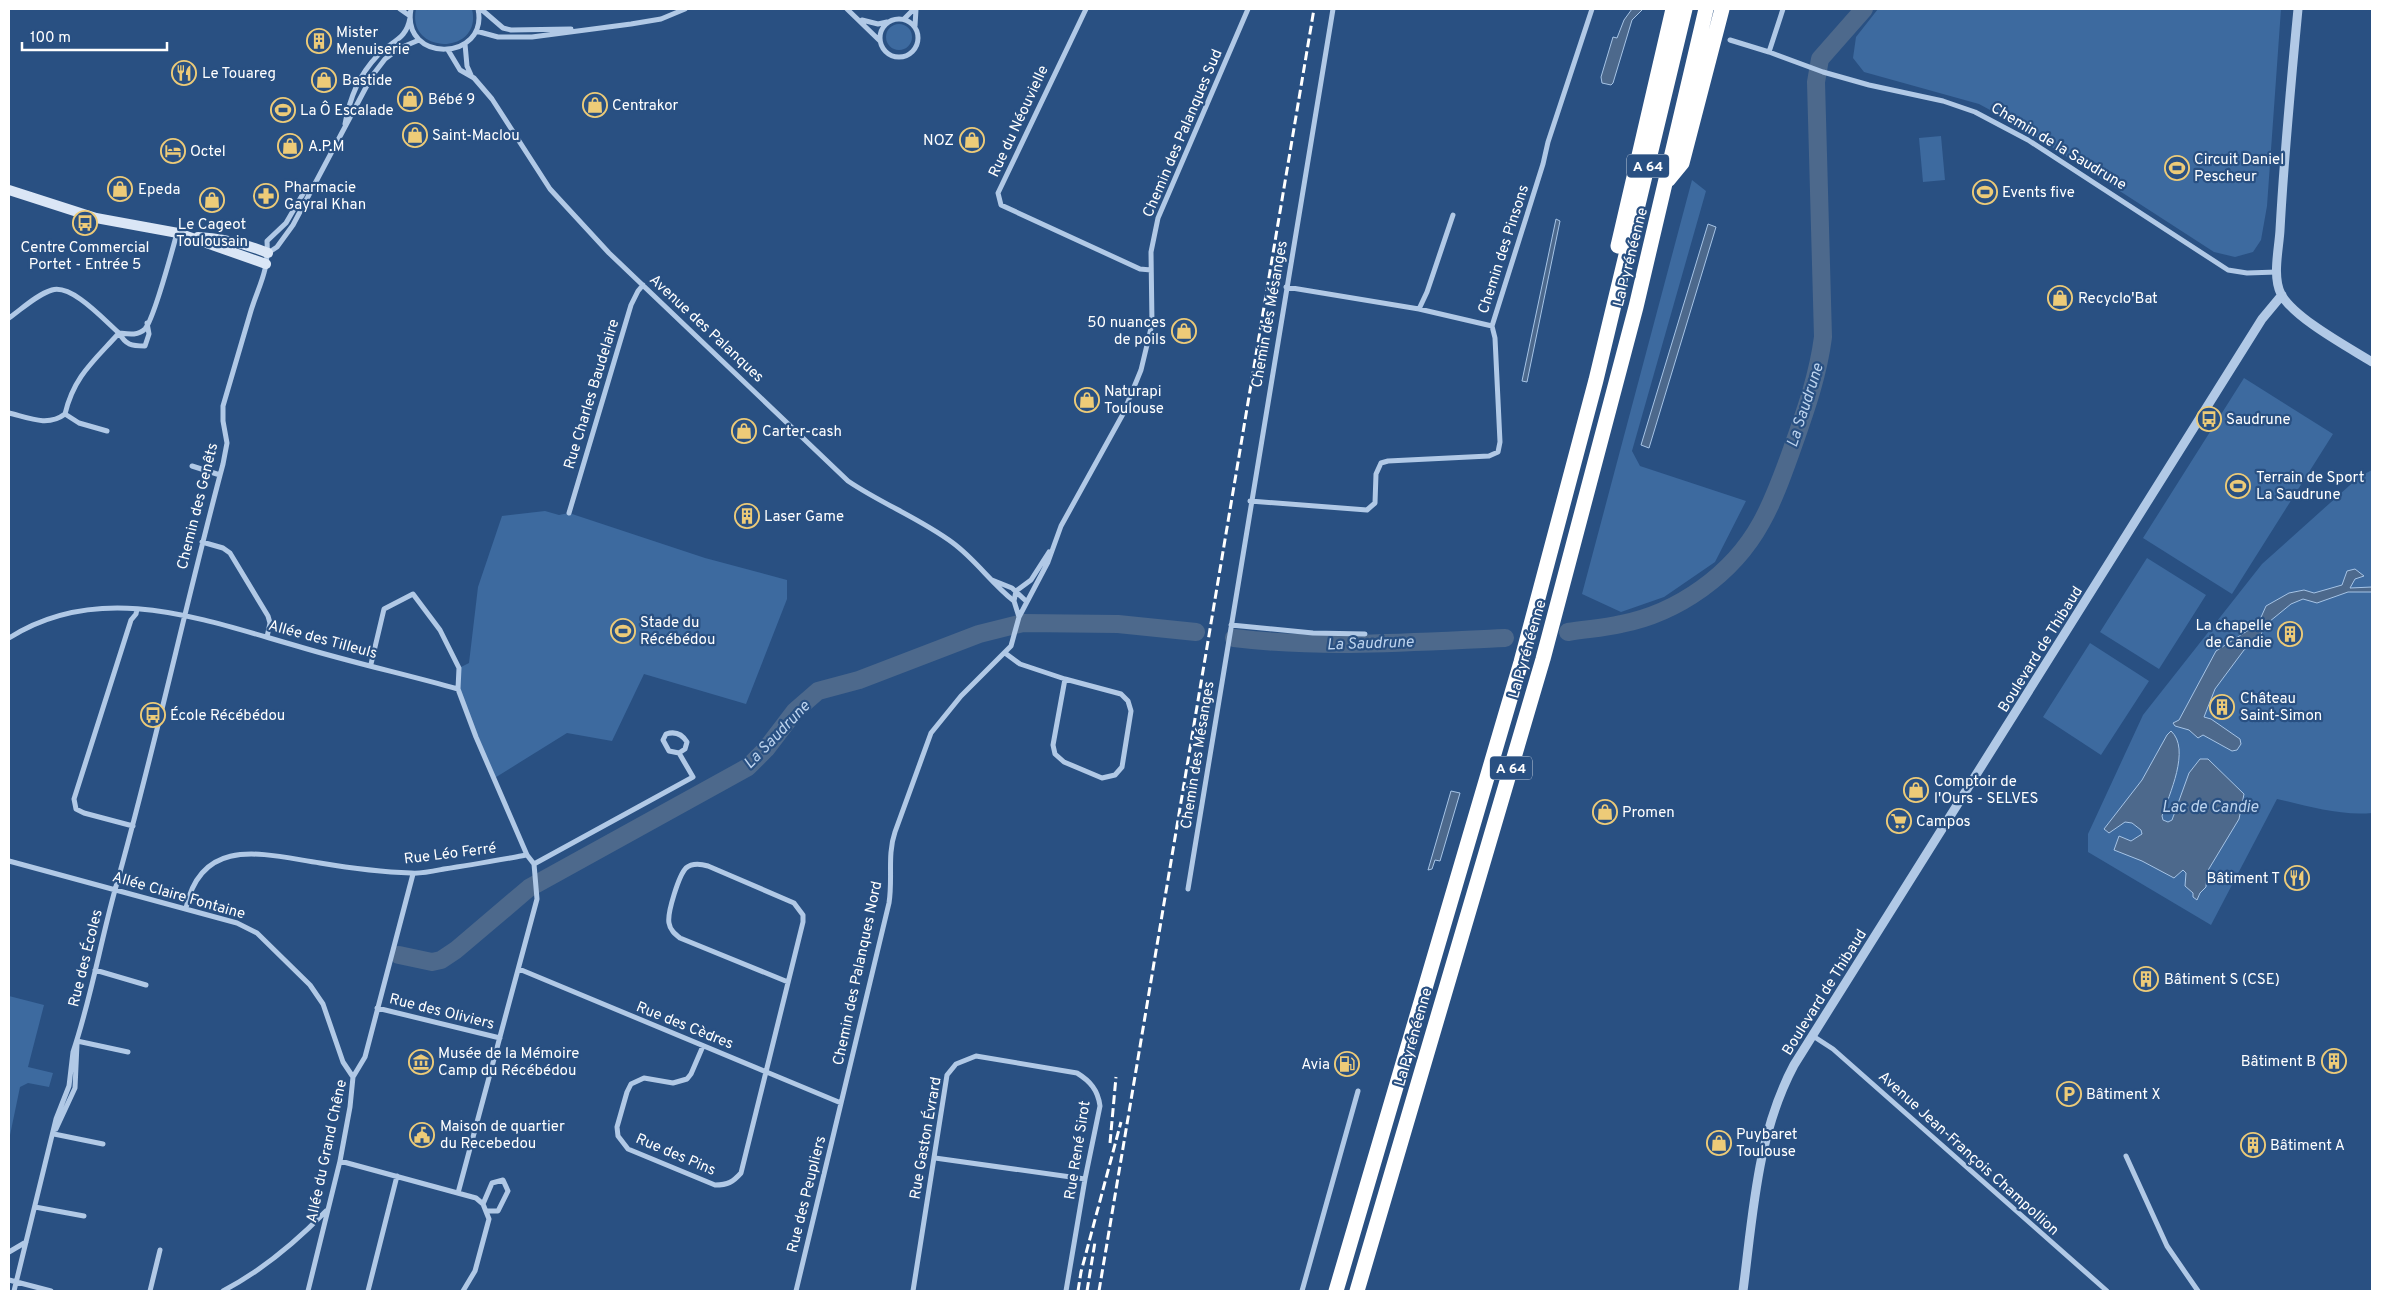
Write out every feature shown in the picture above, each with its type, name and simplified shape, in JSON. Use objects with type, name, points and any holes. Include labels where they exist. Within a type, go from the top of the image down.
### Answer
[{"type":"highway","name":"La Pyrénéenne","points":[[1336,1291],[1521,662],[1610,323],[1604,309],[1675,9]]},
{"type":"highway","name":"La Pyrénéenne","points":[[1357,1291],[1543,659],[1631,326],[1706,9]]},
{"type":"highway","points":[[1666,182],[1682,163],[1722,9]]},
{"type":"main road","points":[[9,190],[96,218],[178,233],[267,259]]},
{"type":"street","points":[[400,9],[410,17],[414,33],[419,40],[437,50],[448,50],[465,44],[476,31],[480,9]]},
{"type":"street","points":[[344,130],[351,96],[358,82],[378,55],[407,31],[411,9]]},
{"type":"street","points":[[480,9],[503,28],[511,30],[584,29]]},
{"type":"street","points":[[476,31],[498,37],[520,38],[662,19],[685,9]]},
{"type":"street","points":[[847,9],[880,41],[886,52],[891,55],[903,56],[914,50],[917,44],[918,32],[915,26],[915,9]]},
{"type":"street","points":[[904,19],[915,9]]},
{"type":"street","name":"Rue du Néouvielle","points":[[1086,9],[998,193],[1001,205],[1140,269],[1151,270]]},
{"type":"street","name":"Chemin des Palanques Sud","points":[[1016,591],[1031,580],[1052,546],[1122,414],[1141,370],[1152,324],[1151,270],[1153,236],[1248,9]]},
{"type":"street","name":"Chemin des Mésanges","points":[[1188,889],[1250,500],[1333,9]]},
{"type":"street","name":"Chemin des Pinsons","points":[[1286,287],[1419,309],[1492,326],[1543,164],[1548,142],[1592,9]]},
{"type":"street","points":[[1769,52],[1783,9]]},
{"type":"street","points":[[2298,9],[2277,272],[2282,295],[2298,313],[2372,362]]},
{"type":"street","points":[[856,18],[878,24],[896,18],[904,19],[915,26]]},
{"type":"street","points":[[880,41],[881,30],[888,21]]},
{"type":"street","name":"Chemin des Genêts","points":[[118,880],[220,475],[227,443],[223,406],[251,312],[263,281],[267,259],[293,225],[377,69],[400,48],[419,40]]},
{"type":"street","name":"Chemin de la Saudrune","points":[[1730,40],[1769,52],[1812,69],[1869,85],[1943,101],[1975,112],[2028,140],[2228,270],[2247,273],[2277,272]]},
{"type":"street","points":[[465,44],[467,66],[471,76]]},
{"type":"street","name":"Avenue des Palanques","points":[[448,50],[460,70],[471,76],[492,99],[550,189],[609,253],[848,481],[869,496],[934,529],[955,545],[992,580],[997,588],[1014,601]]},
{"type":"street","points":[[267,259],[267,241],[286,224],[304,192],[314,185]]},
{"type":"street","points":[[1419,309],[1428,292],[1453,215]]},
{"type":"street","points":[[119,333],[132,335],[145,329],[178,233]]},
{"type":"street","name":"Rue Charles Baudelaire","points":[[569,513],[631,305],[643,285]]},
{"type":"street","points":[[9,318],[41,296],[53,290],[62,290],[72,293],[119,333],[124,342],[132,346],[145,346],[149,334],[147,324]]},
{"type":"street","name":"Boulevard de Thibaud","points":[[1743,1291],[1763,1150],[1772,1114],[1785,1081],[2262,319],[2282,295]]},
{"type":"street","points":[[1250,500],[1367,510],[1375,503],[1376,474],[1381,463],[1388,461],[1489,456],[1498,452],[1500,442],[1495,338],[1492,326]]},
{"type":"street","points":[[9,413],[47,422],[57,420],[65,414],[70,393],[79,377],[119,333]]},
{"type":"street","points":[[65,414],[78,423],[107,431]]},
{"type":"street","points":[[192,466],[220,475]]},
{"type":"street","points":[[202,542],[223,548],[230,553],[268,616],[270,624],[267,637]]},
{"type":"street","name":"Chemin des Palanques Sud","points":[[1026,600],[1048,562],[1052,546]]},
{"type":"street","name":"Avenue des Palanques","points":[[992,580],[1016,591],[1026,600]]},
{"type":"street","points":[[1016,591],[1014,601],[1019,617]]},
{"type":"street","points":[[371,664],[384,609],[413,594],[440,630],[460,668],[458,689],[476,737],[527,855],[534,864],[537,899],[458,1193]]},
{"type":"street","name":"Chemin des Palanques Nord","points":[[841,1102],[890,898],[890,847],[927,742],[931,733],[961,696],[1005,653],[1015,633],[1026,600]]},
{"type":"street","name":"Allée des Tilleuls","points":[[9,638],[42,620],[58,615],[111,607],[171,611],[458,689]]},
{"type":"street","points":[[133,826],[84,813],[76,809],[74,798],[130,620],[136,614],[137,609]]},
{"type":"street","points":[[1231,625],[1313,633],[1365,634]]},
{"type":"street","points":[[1005,653],[1020,664],[1065,679],[1121,694],[1128,701],[1131,711],[1122,767],[1114,775],[1102,778],[1064,762],[1055,754],[1053,745],[1065,679]]},
{"type":"street","points":[[678,733],[683,736],[687,742],[685,749],[680,753],[668,751],[663,740],[666,734],[678,733]]},
{"type":"street","points":[[534,864],[693,777],[680,753]]},
{"type":"street","name":"Rue Léo Ferré","points":[[186,908],[192,889],[206,870],[221,859],[236,854],[255,852],[342,866],[413,874],[527,855]]},
{"type":"street","name":"Allée Claire Fontaine","points":[[9,862],[186,908],[237,923],[257,933],[310,985],[323,1004],[343,1062],[353,1077]]},
{"type":"street","name":"Rue des Pins","points":[[703,1046],[691,1074],[686,1079],[673,1083],[644,1078],[631,1084],[617,1127],[618,1136],[628,1149],[716,1185],[725,1185],[734,1182],[741,1173],[803,922],[800,908],[794,903],[708,866],[697,864],[687,867],[680,876],[669,915],[669,924],[673,932],[680,938],[788,982]]},
{"type":"street","name":"Allée du Grand Chêne","points":[[308,1291],[340,1161],[350,1107],[353,1077],[365,1057],[413,874]]},
{"type":"street","name":"Rue des Écoles","points":[[14,1291],[54,1134],[56,1119],[69,1086],[73,1052],[118,880]]},
{"type":"street","points":[[95,970],[146,985]]},
{"type":"street","name":"Rue des Cèdres","points":[[519,970],[841,1102]]},
{"type":"street","name":"Rue des Oliviers","points":[[378,1008],[500,1038]]},
{"type":"street","name":"Avenue Jean-François Champollion","points":[[1813,1036],[1839,1054],[2107,1291]]},
{"type":"street","points":[[77,1041],[128,1052]]},
{"type":"street","name":"Rue Gaston Évrard","points":[[913,1291],[947,1074],[956,1064],[976,1056],[1026,1064]]},
{"type":"street","name":"Rue René Sirot","points":[[1026,1064],[1076,1073],[1088,1080],[1095,1089],[1100,1106],[1085,1179],[1066,1291]]},
{"type":"street","points":[[1302,1291],[1358,1091]]},
{"type":"street","name":"Rue des Peupliers","points":[[796,1291],[841,1102]]},
{"type":"street","points":[[54,1134],[103,1144]]},
{"type":"street","points":[[2126,1156],[2167,1246],[2198,1291]]},
{"type":"street","points":[[934,1158],[1085,1179]]},
{"type":"street","points":[[340,1161],[476,1198],[484,1204],[488,1211],[489,1219],[475,1271],[463,1291]]},
{"type":"street","points":[[368,1291],[397,1176]]},
{"type":"street","points":[[484,1204],[492,1183],[503,1180],[508,1191],[505,1201],[498,1211],[488,1211]]},
{"type":"street","points":[[35,1207],[84,1216]]},
{"type":"street","points":[[223,1291],[247,1278],[277,1257],[327,1209]]},
{"type":"street","points":[[9,1252],[26,1242]]},
{"type":"street","points":[[150,1291],[160,1250]]},
{"type":"street","points":[[9,1280],[51,1291]]},
{"type":"shaded area","points":[[416,9],[472,9],[472,24],[466,35],[456,42],[444,44],[432,42],[422,35],[416,24]]},
{"type":"shaded area","name":"Circuit Daniel Pescheur","points":[[1878,9],[2281,9],[2267,206],[2261,240],[2253,252],[2235,257],[2214,252],[2016,124],[1979,104],[1864,72],[1853,58],[1856,37]]},
{"type":"shaded area","points":[[899,24],[908,28],[912,37],[908,46],[899,50],[890,46],[886,37],[890,28]]},
{"type":"shaded area","points":[[1941,136],[1945,180],[1923,182],[1919,138]]},
{"type":"shaded area","points":[[1692,180],[1706,191],[1632,451],[1640,466],[1746,501],[1715,562],[1664,597],[1621,612],[1582,594]]},
{"type":"shaded area","name":"Terrain de Sport La Saudrune","points":[[2244,378],[2333,434],[2232,594],[2143,538]]},
{"type":"shaded area","points":[[2372,470],[2372,813],[2336,812],[2277,799],[2211,925],[2088,852],[2088,834],[2143,715],[2262,564],[2359,477]]},
{"type":"shaded area","name":"Stade du Récébédou","points":[[545,511],[559,515],[569,513],[705,558],[787,580],[787,599],[746,704],[644,674],[612,741],[567,733],[493,779],[458,689],[459,668],[469,663],[478,587],[502,516]]},
{"type":"shaded area","points":[[2147,558],[2206,595],[2159,669],[2100,632]]},
{"type":"shaded area","points":[[2090,643],[2149,681],[2101,755],[2043,717]]},
{"type":"shaded area","points":[[9,996],[44,1005],[28,1067],[53,1073],[49,1087],[28,1083],[20,1087],[9,1140]]},
{"type":"water","points":[[1632,9],[1643,9],[1632,20],[1613,83],[1611,85],[1602,83],[1601,77],[1613,37],[1617,38],[1624,20]]},
{"type":"water","points":[[1556,219],[1560,221],[1527,382],[1522,381]]},
{"type":"water","points":[[1708,224],[1716,227],[1649,448],[1641,445]]},
{"type":"water","points":[[2355,569],[2364,576],[2355,579],[2350,588],[2372,587],[2372,592],[2348,592],[2317,603],[2303,599],[2291,604],[2264,626],[2260,638],[2244,650],[2215,689],[2204,717],[2211,719],[2240,739],[2241,744],[2237,750],[2232,751],[2203,735],[2198,738],[2189,730],[2175,726],[2173,723],[2179,720],[2216,651],[2258,624],[2266,606],[2289,593],[2304,590],[2314,593],[2342,585],[2347,571]]},
{"type":"water","name":"Lac de Candie","points":[[2171,731],[2177,739],[2179,760],[2177,772],[2162,816],[2163,820],[2168,822],[2172,820],[2189,773],[2200,759],[2208,759],[2244,794],[2239,819],[2207,872],[2206,887],[2200,893],[2197,900],[2193,897],[2193,893],[2185,886],[2186,873],[2183,870],[2174,878],[2142,861],[2114,850],[2119,836],[2131,841],[2142,834],[2141,830],[2132,823],[2125,822],[2109,833],[2104,829],[2142,780]]},
{"type":"water","points":[[1451,791],[1460,793],[1440,861],[1435,860],[1432,869],[1428,870]]},
{"type":"waterway","name":"La Saudrune","points":[[1568,632],[1642,619],[1683,601],[1702,588],[1735,559],[1749,542],[1770,505],[1806,408],[1818,366],[1823,337],[1816,82],[1820,59],[1864,9]]},
{"type":"waterway","name":"La Saudrune","points":[[399,955],[432,962],[441,960],[456,950],[529,888],[748,767],[766,749],[795,711],[818,691],[859,680],[979,634],[1023,623],[1118,624],[1196,632]]},
{"type":"waterway","name":"La Saudrune","points":[[1234,638],[1336,644],[1505,638]]},
{"type":"railway","points":[[1099,1291],[1314,9]]},
{"type":"railway","points":[[1110,1143],[1116,1077]]},
{"type":"railway","points":[[1078,1291],[1081,1272],[1121,1122]]},
{"type":"railway","points":[[1087,1291],[1095,1242]]},
{"type":"place","name":"Mister Menuiserie","points":[[319,41]]},
{"type":"place","name":"Le Touareg","points":[[184,73]]},
{"type":"place","name":"Bastide","points":[[324,80]]},
{"type":"place","name":"Bébé 9","points":[[410,99]]},
{"type":"place","name":"Centrakor","points":[[595,105]]},
{"type":"place","name":"La Ô Escalade","points":[[283,110]]},
{"type":"place","name":"Saint-Maclou","points":[[415,135]]},
{"type":"place","name":"NOZ","points":[[972,140]]},
{"type":"place","name":"A.P.M","points":[[290,146]]},
{"type":"place","name":"Octel","points":[[173,151]]},
{"type":"place","name":"Circuit Daniel Pescheur","points":[[2177,168]]},
{"type":"place","name":"Epeda","points":[[120,189]]},
{"type":"place","name":"Events five","points":[[1985,192]]},
{"type":"place","name":"Pharmacie Gayral Khan","points":[[266,196]]},
{"type":"place","name":"Le Cageot Toulousain","points":[[212,200]]},
{"type":"place","name":"Centre Commercial Portet - Entrée 5","points":[[85,223]]},
{"type":"place","name":"Recyclo'Bat","points":[[2060,298]]},
{"type":"place","name":"50 nuances de poils","points":[[1184,331]]},
{"type":"place","name":"Naturapi Toulouse","points":[[1087,400]]},
{"type":"place","name":"Saudrune","points":[[2209,419]]},
{"type":"place","name":"Carter-cash","points":[[744,431]]},
{"type":"place","name":"Terrain de Sport La Saudrune","points":[[2238,486]]},
{"type":"place","name":"Laser Game","points":[[747,516]]},
{"type":"place","name":"Stade du Récébédou","points":[[623,631]]},
{"type":"place","name":"La chapelle de Candie","points":[[2290,634]]},
{"type":"place","name":"Château Saint-Simon","points":[[2222,707]]},
{"type":"place","name":"École Récébédou","points":[[153,715]]},
{"type":"place","name":"Comptoir de l'Ours - SELVES","points":[[1916,790]]},
{"type":"place","name":"Promen","points":[[1605,812]]},
{"type":"place","name":"Campos","points":[[1899,821]]},
{"type":"place","name":"Bâtiment T","points":[[2297,878]]},
{"type":"place","name":"Bâtiment S (CSE)","points":[[2146,979]]},
{"type":"place","name":"Bâtiment B","points":[[2334,1061]]},
{"type":"place","name":"Musée de la Mémoire Camp du Récébédou","points":[[421,1062]]},
{"type":"place","name":"Avia","points":[[1347,1064]]},
{"type":"place","name":"Bâtiment X","points":[[2069,1094]]},
{"type":"place","name":"Maison de quartier du Recebedou","points":[[422,1135]]},
{"type":"place","name":"Puybaret Toulouse","points":[[1719,1143]]},
{"type":"place","name":"Bâtiment A","points":[[2253,1145]]}]
